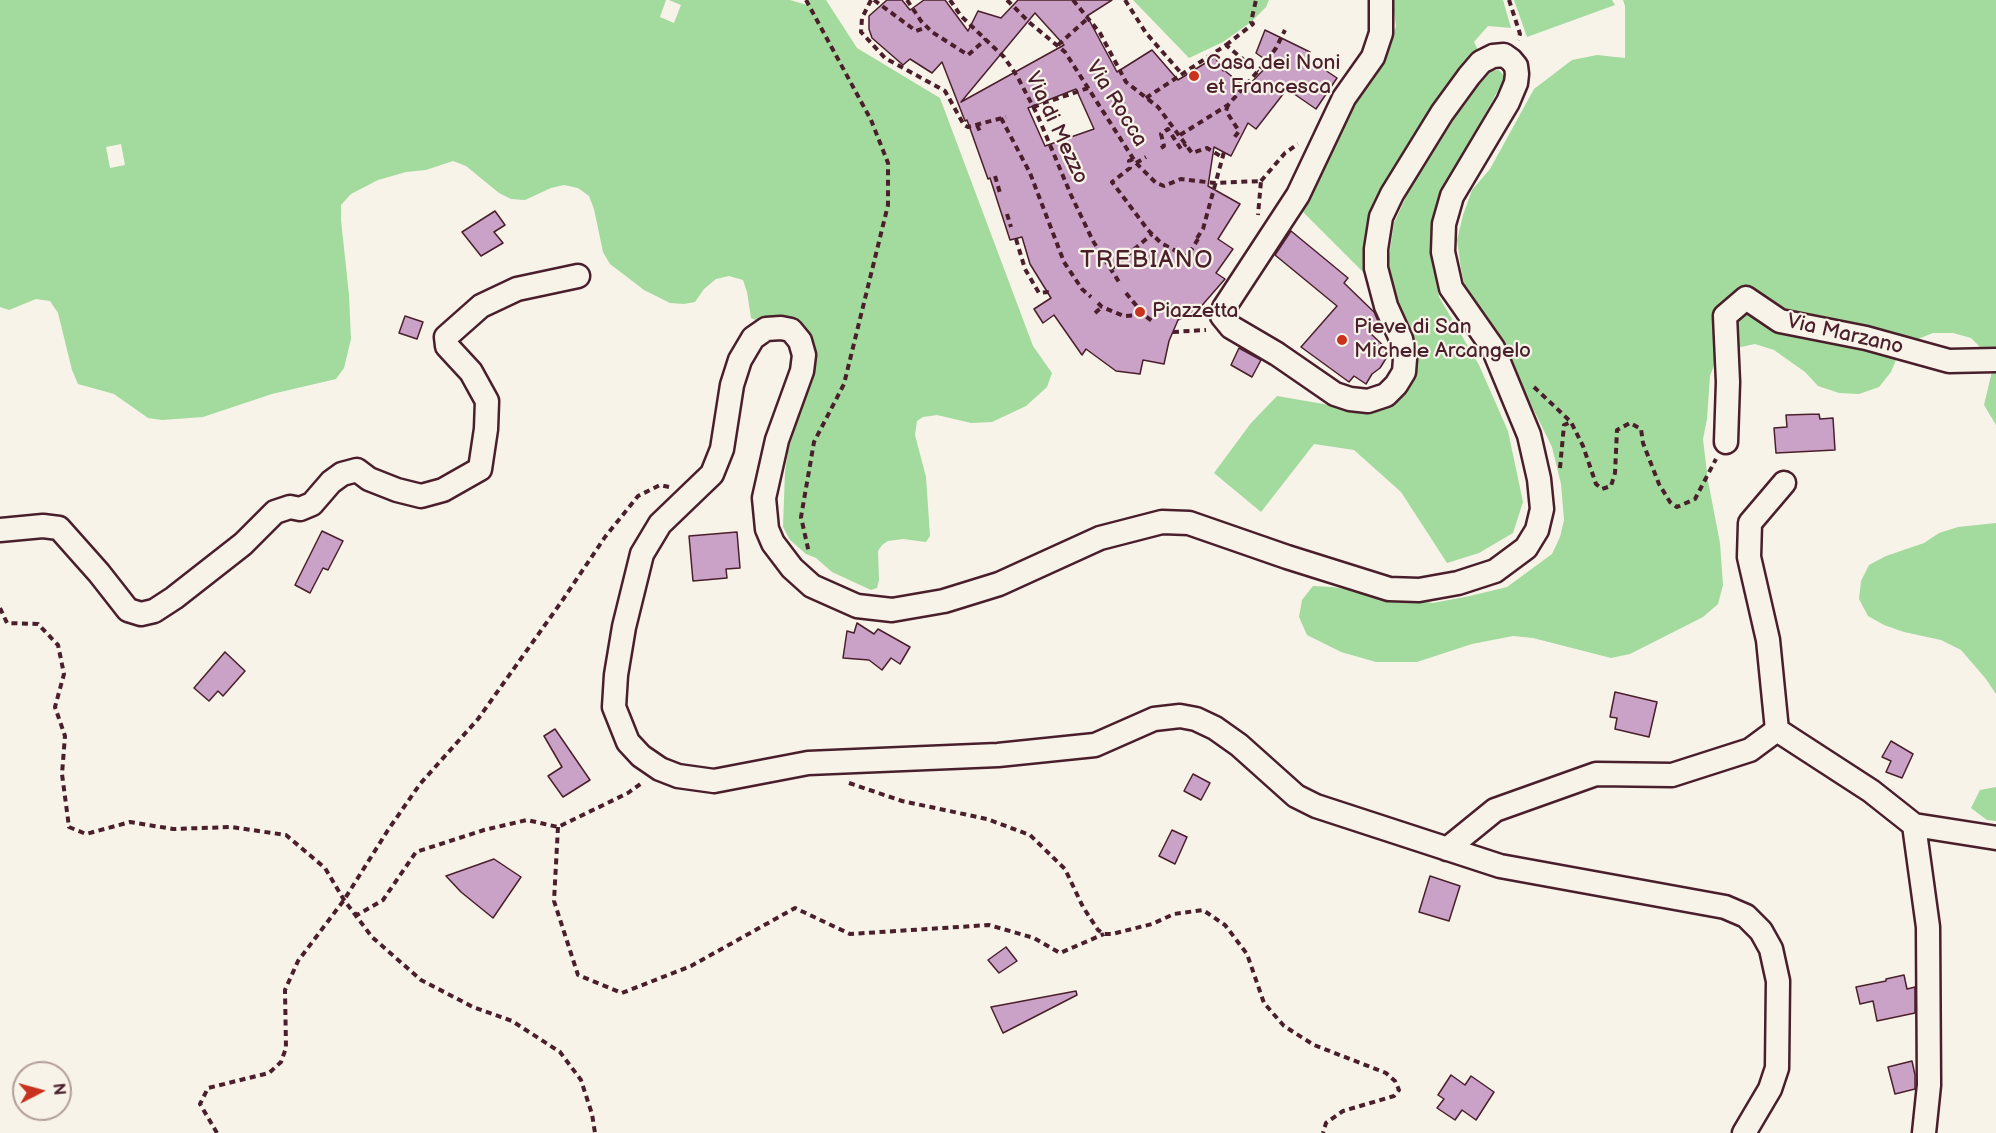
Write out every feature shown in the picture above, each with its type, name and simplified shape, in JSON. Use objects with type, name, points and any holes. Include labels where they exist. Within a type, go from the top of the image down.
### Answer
[{"type":"street","points":[[1381,0],[1381,33],[1373,57],[1344,98],[1298,195],[1224,308],[1222,316],[1231,327],[1277,354],[1335,394],[1368,401],[1386,395],[1404,372],[1405,359],[1401,339],[1386,306],[1376,268],[1376,249],[1381,217],[1392,194],[1442,113],[1469,76],[1481,62],[1493,56],[1504,55],[1511,60],[1516,66],[1516,83],[1508,102],[1452,196],[1444,224],[1443,252],[1451,288],[1493,348],[1529,435],[1539,479],[1542,509],[1537,530],[1526,548],[1495,571],[1458,583],[1419,590],[1389,589],[1190,523],[1162,522],[1100,538],[999,584],[944,601],[892,610],[858,606],[812,586],[792,568],[773,543],[767,530],[765,498],[777,440],[802,371],[804,355],[800,341],[790,330],[766,329],[753,338],[740,360],[732,385],[722,449],[712,474],[660,524],[642,554],[624,627],[616,675],[614,708],[628,742],[641,756],[660,770],[678,776],[714,781],[808,764],[998,755],[1095,745],[1154,719],[1180,716],[1196,719],[1215,728],[1239,745],[1296,796],[1316,806],[1526,872],[1725,907],[1746,916],[1761,931],[1771,949],[1778,981],[1777,1068],[1770,1089],[1744,1133]]},
{"type":"street","points":[[0,530],[43,526],[58,528],[99,573],[128,610],[141,614],[154,611],[174,598],[243,544],[275,512],[290,507],[300,509],[312,504],[331,482],[342,474],[357,470],[369,479],[421,496],[442,490],[480,469],[486,429],[487,401],[471,372],[447,346],[446,337],[480,306],[518,289],[578,276]]},
{"type":"street","name":"Via Marzano","points":[[1726,442],[1728,382],[1725,316],[1746,298],[1779,321],[1866,338],[1949,361],[1996,360]]},
{"type":"street","points":[[1777,730],[1768,640],[1749,557],[1749,523],[1784,483]]},
{"type":"street","points":[[1777,730],[1871,791],[1914,825],[1996,838]]},
{"type":"street","points":[[1447,849],[1494,810],[1596,774],[1672,775],[1750,750],[1777,730]]},
{"type":"street","points":[[1914,825],[1928,927],[1929,1085],[1924,1133]]},
{"type":"path","points":[[806,0],[871,120],[888,163],[888,205],[844,384],[814,442],[801,517],[809,554],[812,586]]},
{"type":"path","points":[[927,27],[916,30],[872,0],[862,18],[861,32],[885,58],[945,91],[964,125],[968,127],[1006,117]]},
{"type":"path","points":[[907,0],[927,27],[950,45],[968,55],[986,39]]},
{"type":"path","name":"Via di Mezzo","points":[[950,0],[961,16],[1004,57],[1033,107],[1093,241],[1119,282]]},
{"type":"path","name":"Via Rocca","points":[[1007,0],[1065,52],[1134,161],[1156,183],[1164,186],[1181,179],[1215,183]]},
{"type":"path","points":[[1073,0],[1100,33],[1126,82],[1158,107],[1191,153],[1208,148],[1223,154],[1203,229],[1187,256],[1161,243],[1112,182],[1130,168],[1129,161],[1146,157]]},
{"type":"path","points":[[1125,0],[1146,33],[1181,73]]},
{"type":"path","points":[[1146,98],[1226,45],[1253,24],[1251,22],[1256,0]]},
{"type":"path","points":[[1509,0],[1520,34],[1511,60]]},
{"type":"path","points":[[1058,45],[1088,18]]},
{"type":"path","points":[[1180,135],[1228,105],[1258,72],[1276,48],[1285,30]]},
{"type":"path","points":[[1226,45],[1258,72]]},
{"type":"path","points":[[1033,107],[1088,88]]},
{"type":"path","points":[[1228,105],[1226,111],[1239,130],[1234,138]]},
{"type":"path","points":[[1001,118],[1030,173],[1064,262],[1082,289],[1091,297]]},
{"type":"path","points":[[977,125],[981,134]]},
{"type":"path","points":[[1161,148],[1164,146],[1161,134],[1168,129],[1181,149],[1185,144]]},
{"type":"path","points":[[1254,223],[1258,216],[1261,181],[1285,153],[1311,135],[1327,134]]},
{"type":"path","points":[[995,176],[1000,193]]},
{"type":"path","points":[[1215,183],[1261,181]]},
{"type":"path","points":[[1007,213],[1011,226]]},
{"type":"path","points":[[1110,270],[1152,234]]},
{"type":"path","points":[[1016,239],[1025,269],[1039,292],[1049,292]]},
{"type":"path","points":[[1126,293],[1152,321]]},
{"type":"path","points":[[1098,303],[1124,316],[1144,315]]},
{"type":"path","points":[[1095,312],[1102,307]]},
{"type":"path","points":[[1173,332],[1231,327]]},
{"type":"path","points":[[1528,381],[1570,422],[1583,446],[1596,484],[1602,489],[1611,486],[1615,473],[1617,430],[1630,423],[1641,429],[1643,443],[1659,484],[1670,502],[1677,507],[1695,499],[1726,442]]},
{"type":"path","points":[[217,1133],[200,1104],[208,1088],[270,1073],[281,1062],[285,1048],[285,990],[298,961],[344,900],[420,784],[478,719],[556,611],[605,537],[638,496],[660,485],[695,492]]},
{"type":"path","points":[[0,608],[7,622],[38,624],[58,645],[64,674],[55,707],[64,735],[62,774],[69,827],[86,834],[130,822],[173,830],[231,827],[286,835],[325,868],[344,900],[372,937],[421,980],[472,1007],[512,1021],[560,1052],[581,1080],[592,1114],[595,1133]]},
{"type":"path","points":[[344,900],[357,915],[384,900],[417,852],[484,830],[527,820],[558,827],[628,793],[660,770]]},
{"type":"path","points":[[840,779],[902,801],[987,819],[1029,835],[1065,869],[1083,907],[1098,930],[1104,934]]},
{"type":"path","points":[[558,827],[554,901],[578,975],[622,993],[691,966],[795,908],[850,934],[989,925],[1034,938],[1060,953],[1104,934],[1152,924],[1174,915],[1203,910],[1225,925],[1247,954],[1264,1004],[1284,1026],[1314,1045],[1386,1073],[1395,1081],[1399,1090],[1394,1096],[1343,1111],[1326,1123],[1323,1133]]},
{"type":"green space","points":[[0,0],[666,0],[660,17],[674,23],[681,5],[669,0],[790,0],[807,5],[806,0],[826,0],[857,48],[940,98],[1033,346],[1052,373],[1047,387],[1026,406],[992,422],[971,423],[937,415],[923,417],[917,421],[915,435],[926,477],[930,536],[926,542],[903,539],[888,541],[882,545],[878,551],[879,580],[877,588],[871,590],[832,572],[816,558],[806,554],[790,540],[783,527],[788,451],[809,381],[808,342],[751,318],[743,280],[729,276],[716,279],[704,289],[695,302],[684,304],[670,303],[644,290],[610,264],[603,252],[589,196],[578,188],[564,185],[551,188],[525,200],[511,199],[499,193],[466,166],[453,161],[426,170],[406,172],[378,180],[351,194],[341,205],[351,339],[344,368],[336,379],[272,394],[203,417],[162,420],[148,418],[114,394],[78,384],[72,370],[58,313],[50,301],[36,299],[9,310],[0,307]],"holes":[[[121,144],[125,165],[110,168],[106,147]]]},
{"type":"green space","points":[[1133,0],[1269,0],[1266,7],[1251,22],[1223,42],[1189,58]]},
{"type":"green space","points":[[1392,0],[1503,0],[1511,28],[1488,26],[1474,42],[1479,52],[1366,252],[1366,275],[1303,212],[1298,195],[1389,45],[1396,26]]},
{"type":"green space","points":[[1514,0],[1612,0],[1615,5],[1527,37]]},
{"type":"green space","points":[[1623,0],[1996,0],[1996,425],[1984,405],[1993,367],[1985,352],[1971,338],[1953,333],[1933,333],[1913,341],[1898,355],[1891,372],[1879,387],[1859,394],[1839,393],[1818,386],[1805,372],[1774,350],[1755,344],[1736,348],[1717,357],[1710,376],[1703,439],[1708,481],[1720,543],[1723,585],[1718,604],[1703,617],[1630,654],[1611,658],[1533,638],[1513,636],[1472,644],[1417,662],[1376,662],[1341,652],[1307,635],[1299,617],[1302,600],[1313,586],[1433,603],[1470,596],[1507,587],[1552,554],[1560,537],[1564,520],[1561,484],[1552,447],[1498,338],[1466,291],[1457,240],[1472,190],[1490,169],[1534,89],[1572,60],[1597,55],[1625,58]]},
{"type":"green space","points":[[1499,70],[1505,77],[1441,193],[1434,212],[1430,252],[1439,297],[1479,365],[1508,431],[1523,502],[1513,533],[1479,553],[1447,563],[1401,492],[1354,450],[1314,444],[1261,512],[1214,473],[1251,423],[1277,396],[1341,407],[1395,397],[1389,257],[1394,223],[1430,150],[1479,77],[1489,71]]},
{"type":"green space","points":[[1996,523],[1996,694],[1961,650],[1941,640],[1884,625],[1868,616],[1859,599],[1861,581],[1869,565],[1886,556],[1924,543],[1939,533],[1958,527]]},
{"type":"green space","points":[[1996,787],[1996,821],[1987,820],[1971,808],[1980,790]]},
{"type":"building","points":[[887,0],[902,0],[910,10],[924,0],[945,0],[968,31],[978,11],[1001,18],[1018,0],[1112,0],[1087,16],[1117,72],[1152,50],[1178,80],[1215,57],[1223,71],[1246,88],[1270,63],[1256,53],[1265,30],[1310,52],[1307,58],[1337,78],[1316,109],[1287,89],[1256,129],[1248,123],[1231,156],[1214,147],[1208,186],[1240,204],[1218,239],[1233,249],[1216,273],[1225,279],[1198,310],[1178,320],[1169,341],[1164,364],[1143,360],[1140,374],[1116,371],[1086,349],[1082,355],[1054,315],[1043,323],[1034,309],[1051,298],[1030,264],[1022,237],[1010,240],[990,178],[988,179],[967,120],[965,121],[942,62],[932,73],[910,59],[903,65],[872,38],[869,16]],"holes":[[[1035,13],[1064,45],[961,102]],[[1076,89],[1094,129],[1045,146],[1028,108]]]},
{"type":"building","points":[[495,211],[505,225],[494,232],[503,243],[481,256],[462,232]]},
{"type":"building","name":"Pieve di San Michele Arcangelo","points":[[1291,231],[1348,278],[1344,283],[1374,312],[1378,321],[1369,332],[1390,352],[1366,384],[1354,376],[1349,382],[1301,347],[1337,306],[1275,255]]},
{"type":"building","points":[[405,316],[423,322],[417,339],[399,333]]},
{"type":"building","points":[[1239,348],[1261,360],[1252,377],[1231,365]]},
{"type":"building","points":[[1819,414],[1820,419],[1833,418],[1835,450],[1776,453],[1774,428],[1787,427],[1786,415]]},
{"type":"building","points":[[322,531],[343,541],[328,570],[323,568],[310,593],[295,585]]},
{"type":"building","points":[[737,532],[740,568],[726,569],[727,578],[693,581],[689,536]]},
{"type":"building","points":[[857,623],[874,634],[878,629],[910,647],[900,664],[891,658],[882,670],[869,660],[843,658],[847,631],[854,633]]},
{"type":"building","points":[[225,652],[245,671],[223,696],[218,691],[209,701],[194,688]]},
{"type":"building","points":[[1615,692],[1657,702],[1649,737],[1615,729],[1617,718],[1610,717]]},
{"type":"building","points":[[555,729],[590,780],[563,797],[548,776],[562,767],[544,736]]},
{"type":"building","points":[[1891,741],[1913,754],[1902,778],[1886,772],[1891,761],[1882,757]]},
{"type":"building","points":[[1193,774],[1210,783],[1201,800],[1184,791]]},
{"type":"building","points":[[1172,830],[1187,837],[1175,864],[1159,856]]},
{"type":"building","points":[[494,859],[521,877],[493,918],[461,892],[446,876]]},
{"type":"building","points":[[1430,876],[1460,886],[1449,921],[1419,912]]},
{"type":"building","points":[[1006,947],[1017,961],[999,973],[988,960]]},
{"type":"building","points":[[1904,975],[1907,989],[1915,987],[1915,1013],[1877,1021],[1873,1001],[1860,1004],[1856,987]]},
{"type":"building","points":[[1076,991],[1077,995],[1003,1033],[991,1007]]},
{"type":"building","points":[[1912,1061],[1915,1089],[1895,1094],[1888,1067]]},
{"type":"building","points":[[1451,1075],[1465,1085],[1471,1076],[1494,1092],[1476,1120],[1462,1110],[1455,1120],[1437,1108],[1444,1099],[1438,1095]]},
{"type":"place","name":"Casa dei Noni et Francesca","points":[[1194,76]]},
{"type":"place","name":"Piazzetta","points":[[1140,312]]},
{"type":"place","name":"Pieve di San Michele Arcangelo","points":[[1342,340]]},
{"type":"district","name":"TREBIANO","points":[[1147,261]]}]
